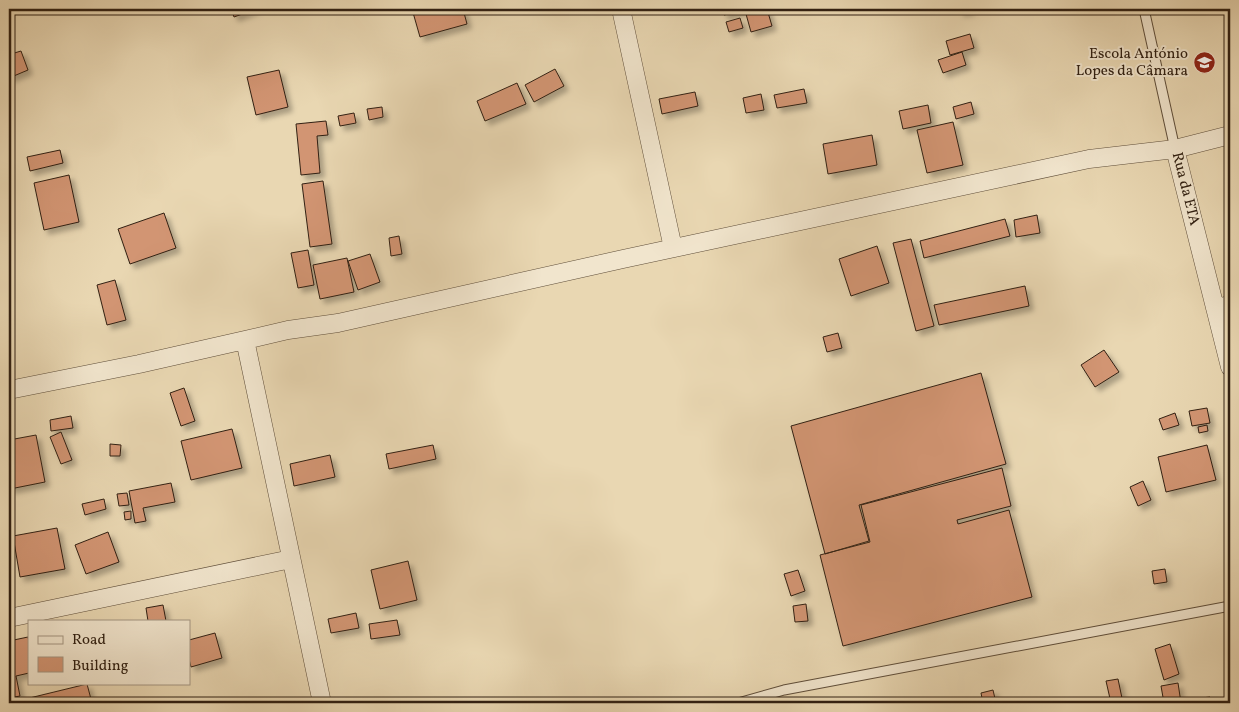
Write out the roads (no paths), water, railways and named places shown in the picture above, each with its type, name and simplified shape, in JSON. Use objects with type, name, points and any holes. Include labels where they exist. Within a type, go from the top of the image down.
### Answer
[{"type":"street","points":[[621,9],[673,248]]},
{"type":"street","points":[[9,390],[139,364],[288,330],[338,323],[673,248],[1089,159],[1175,149],[1230,135]]},
{"type":"street","name":"Rua da ETA","points":[[1175,149],[1223,307],[1230,367]]},
{"type":"street","points":[[245,340],[322,703]]},
{"type":"street","points":[[9,618],[292,559]]},
{"type":"lane","name":"Rua da ETA","points":[[1144,9],[1175,149]]},
{"type":"lane","points":[[738,703],[784,690],[1230,606]]},
{"type":"place","name":"Escola António Lopes da Câmara","points":[[1204,63]]}]
